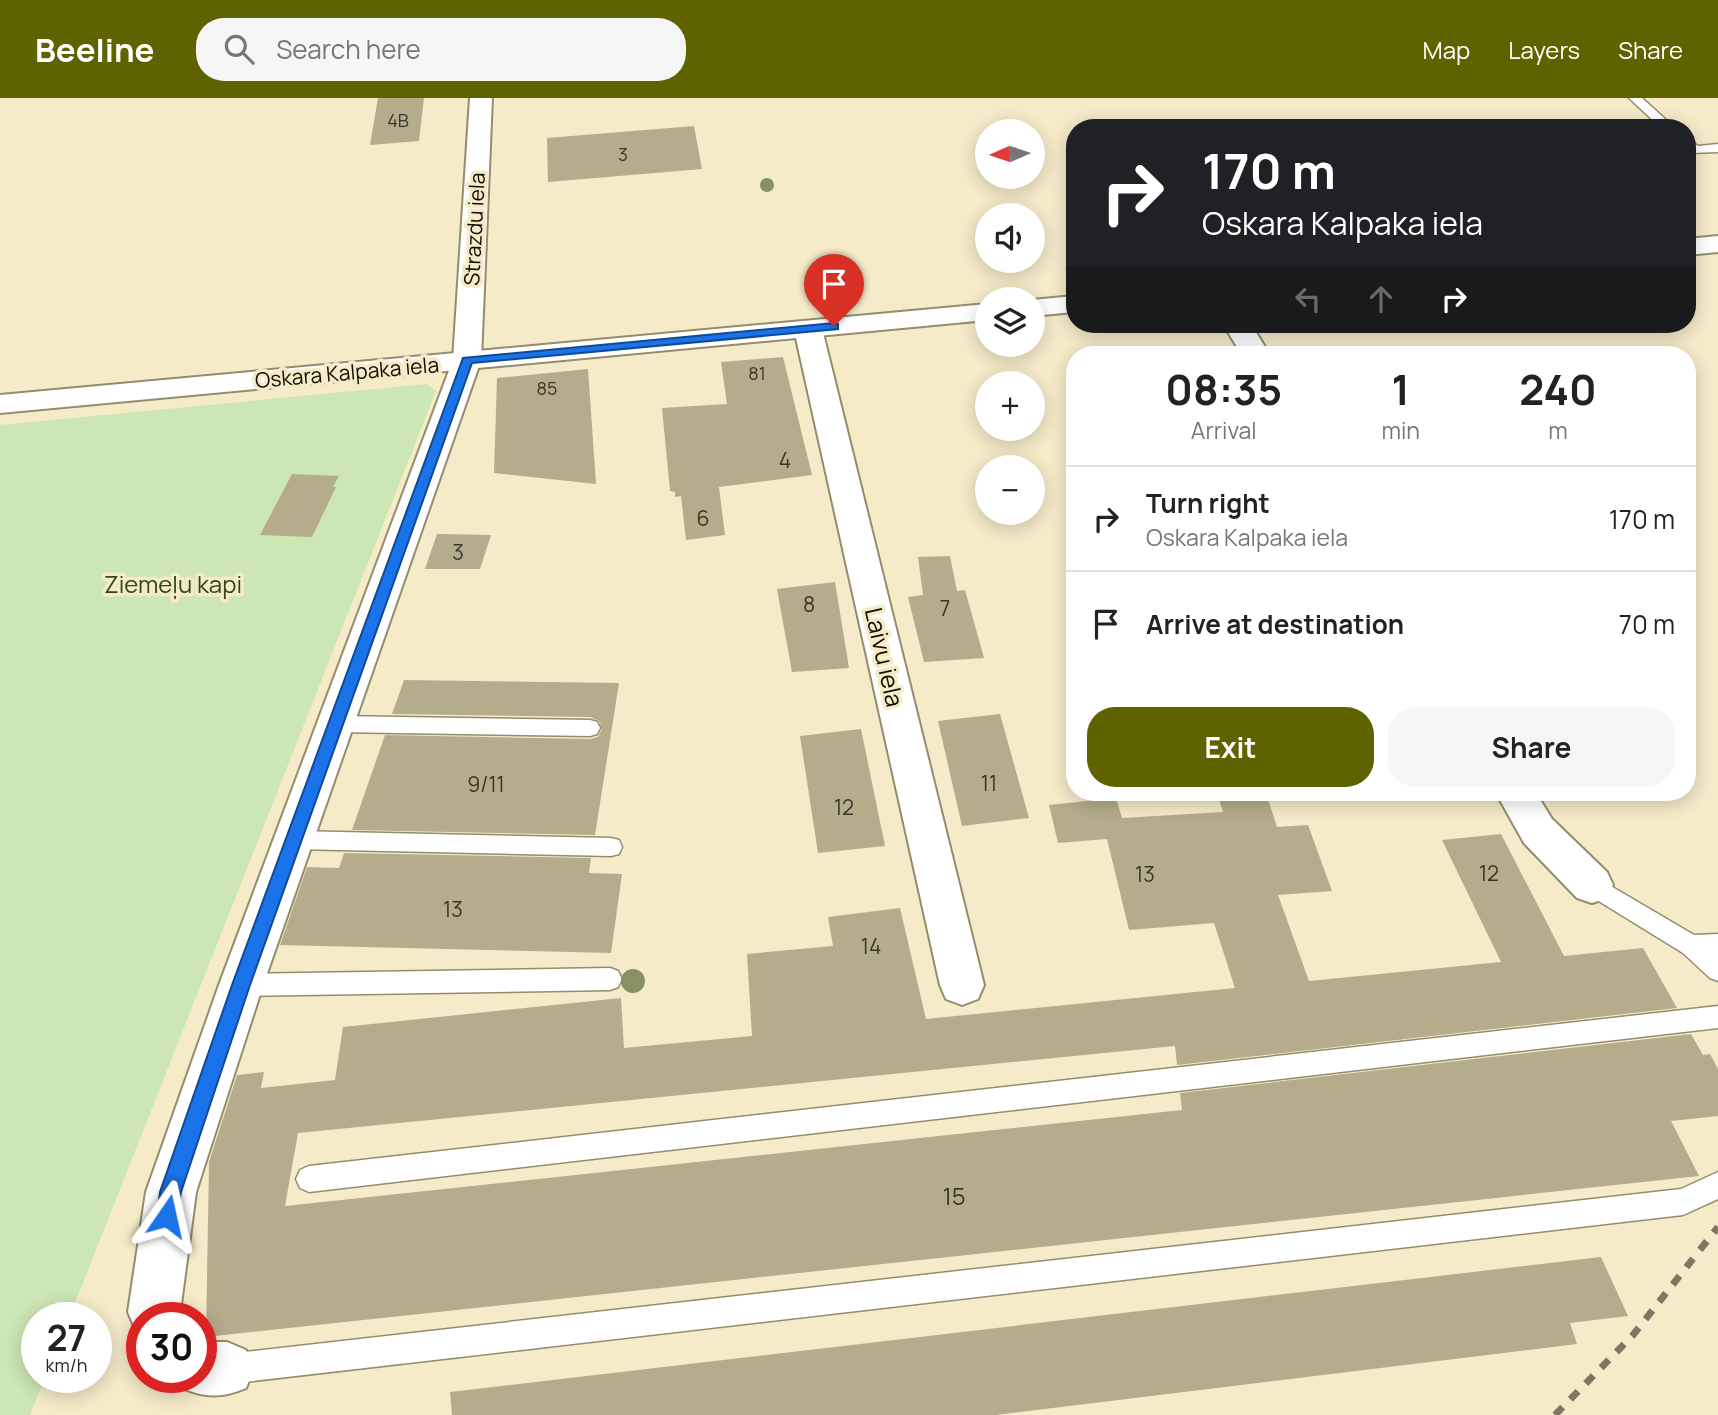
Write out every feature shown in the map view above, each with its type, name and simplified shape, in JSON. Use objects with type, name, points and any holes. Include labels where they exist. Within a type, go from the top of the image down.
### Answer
[{"type":"street","name":"Strazdu iela","points":[[155,1302],[171,1192],[241,985],[467,360],[481,98]]},
{"type":"street","points":[[1696,246],[1718,244]]},
{"type":"street","points":[[1045,307],[1066,305]]},
{"type":"street","name":"Oskara Kalpaka iela","points":[[0,404],[975,313]]},
{"type":"street","name":"Laivu iela","points":[[808,328],[962,985]]},
{"type":"street","points":[[1521,801],[1538,831],[1592,885]]},
{"type":"lane","points":[[1635,98],[1659,119]]},
{"type":"lane","points":[[1696,150],[1718,148]]},
{"type":"lane","points":[[337,723],[590,728]]},
{"type":"lane","points":[[294,840],[611,847]]},
{"type":"lane","points":[[1592,885],[1691,946],[1718,970]]},
{"type":"lane","points":[[1691,946],[1718,944]]},
{"type":"lane","points":[[241,985],[610,979]]},
{"type":"lane","points":[[309,1179],[1718,1017]]},
{"type":"lane","points":[[217,1369],[1683,1202],[1718,1185]]},
{"type":"green space","name":"Ziemeļu kapi","points":[[427,384],[436,391],[75,1302],[21,1302],[21,1393],[39,1393],[30,1415],[0,1415],[0,425]]},
{"type":"building","points":[[378,98],[424,98],[419,141],[370,145]]},
{"type":"building","points":[[694,126],[702,169],[548,182],[547,138]]},
{"type":"building","points":[[783,357],[812,475],[719,487],[725,535],[686,540],[681,496],[675,497],[675,492],[670,491],[662,408],[727,404],[721,362]]},
{"type":"building","points":[[588,369],[596,484],[494,473],[497,378]]},
{"type":"building","points":[[292,474],[339,476],[312,537],[260,535]]},
{"type":"building","points":[[437,534],[491,535],[480,569],[425,569]]},
{"type":"building","points":[[950,556],[957,591],[965,590],[984,658],[924,662],[908,597],[923,595],[918,557]]},
{"type":"building","points":[[835,582],[849,668],[792,672],[777,589]]},
{"type":"building","points":[[404,680],[619,683],[595,835],[352,830],[385,735],[590,739],[598,737],[602,729],[599,721],[590,717],[392,714]]},
{"type":"building","points":[[1000,714],[1029,818],[962,826],[938,721]]},
{"type":"building","points":[[861,729],[885,846],[818,853],[800,736]]},
{"type":"building","points":[[1117,801],[1122,818],[1223,812],[1220,801],[1269,801],[1277,827],[1308,825],[1332,891],[1278,895],[1309,981],[1501,962],[1442,840],[1501,834],[1564,956],[1643,948],[1677,1008],[1177,1065],[1175,1046],[298,1133],[285,1206],[1182,1110],[1180,1093],[1691,1034],[1703,1055],[1710,1054],[1718,1069],[1718,1116],[1671,1121],[1699,1176],[217,1336],[217,1302],[207,1302],[209,1162],[237,1075],[264,1072],[261,1088],[335,1080],[343,1027],[621,998],[624,1048],[752,1036],[747,954],[833,946],[828,917],[900,908],[926,1019],[1235,988],[1214,923],[1129,930],[1107,839],[1058,843],[1049,805]]},
{"type":"building","points":[[344,853],[591,858],[589,873],[622,874],[611,953],[280,945],[307,867],[339,868]]},
{"type":"building","points":[[1601,1257],[1628,1316],[1570,1323],[1577,1344],[996,1415],[452,1415],[450,1392]]},
{"type":"railway","points":[[1555,1415],[1633,1335],[1718,1227]]},
{"type":"route","points":[[167,1216],[171,1192],[241,985],[467,360],[834,326]]}]
